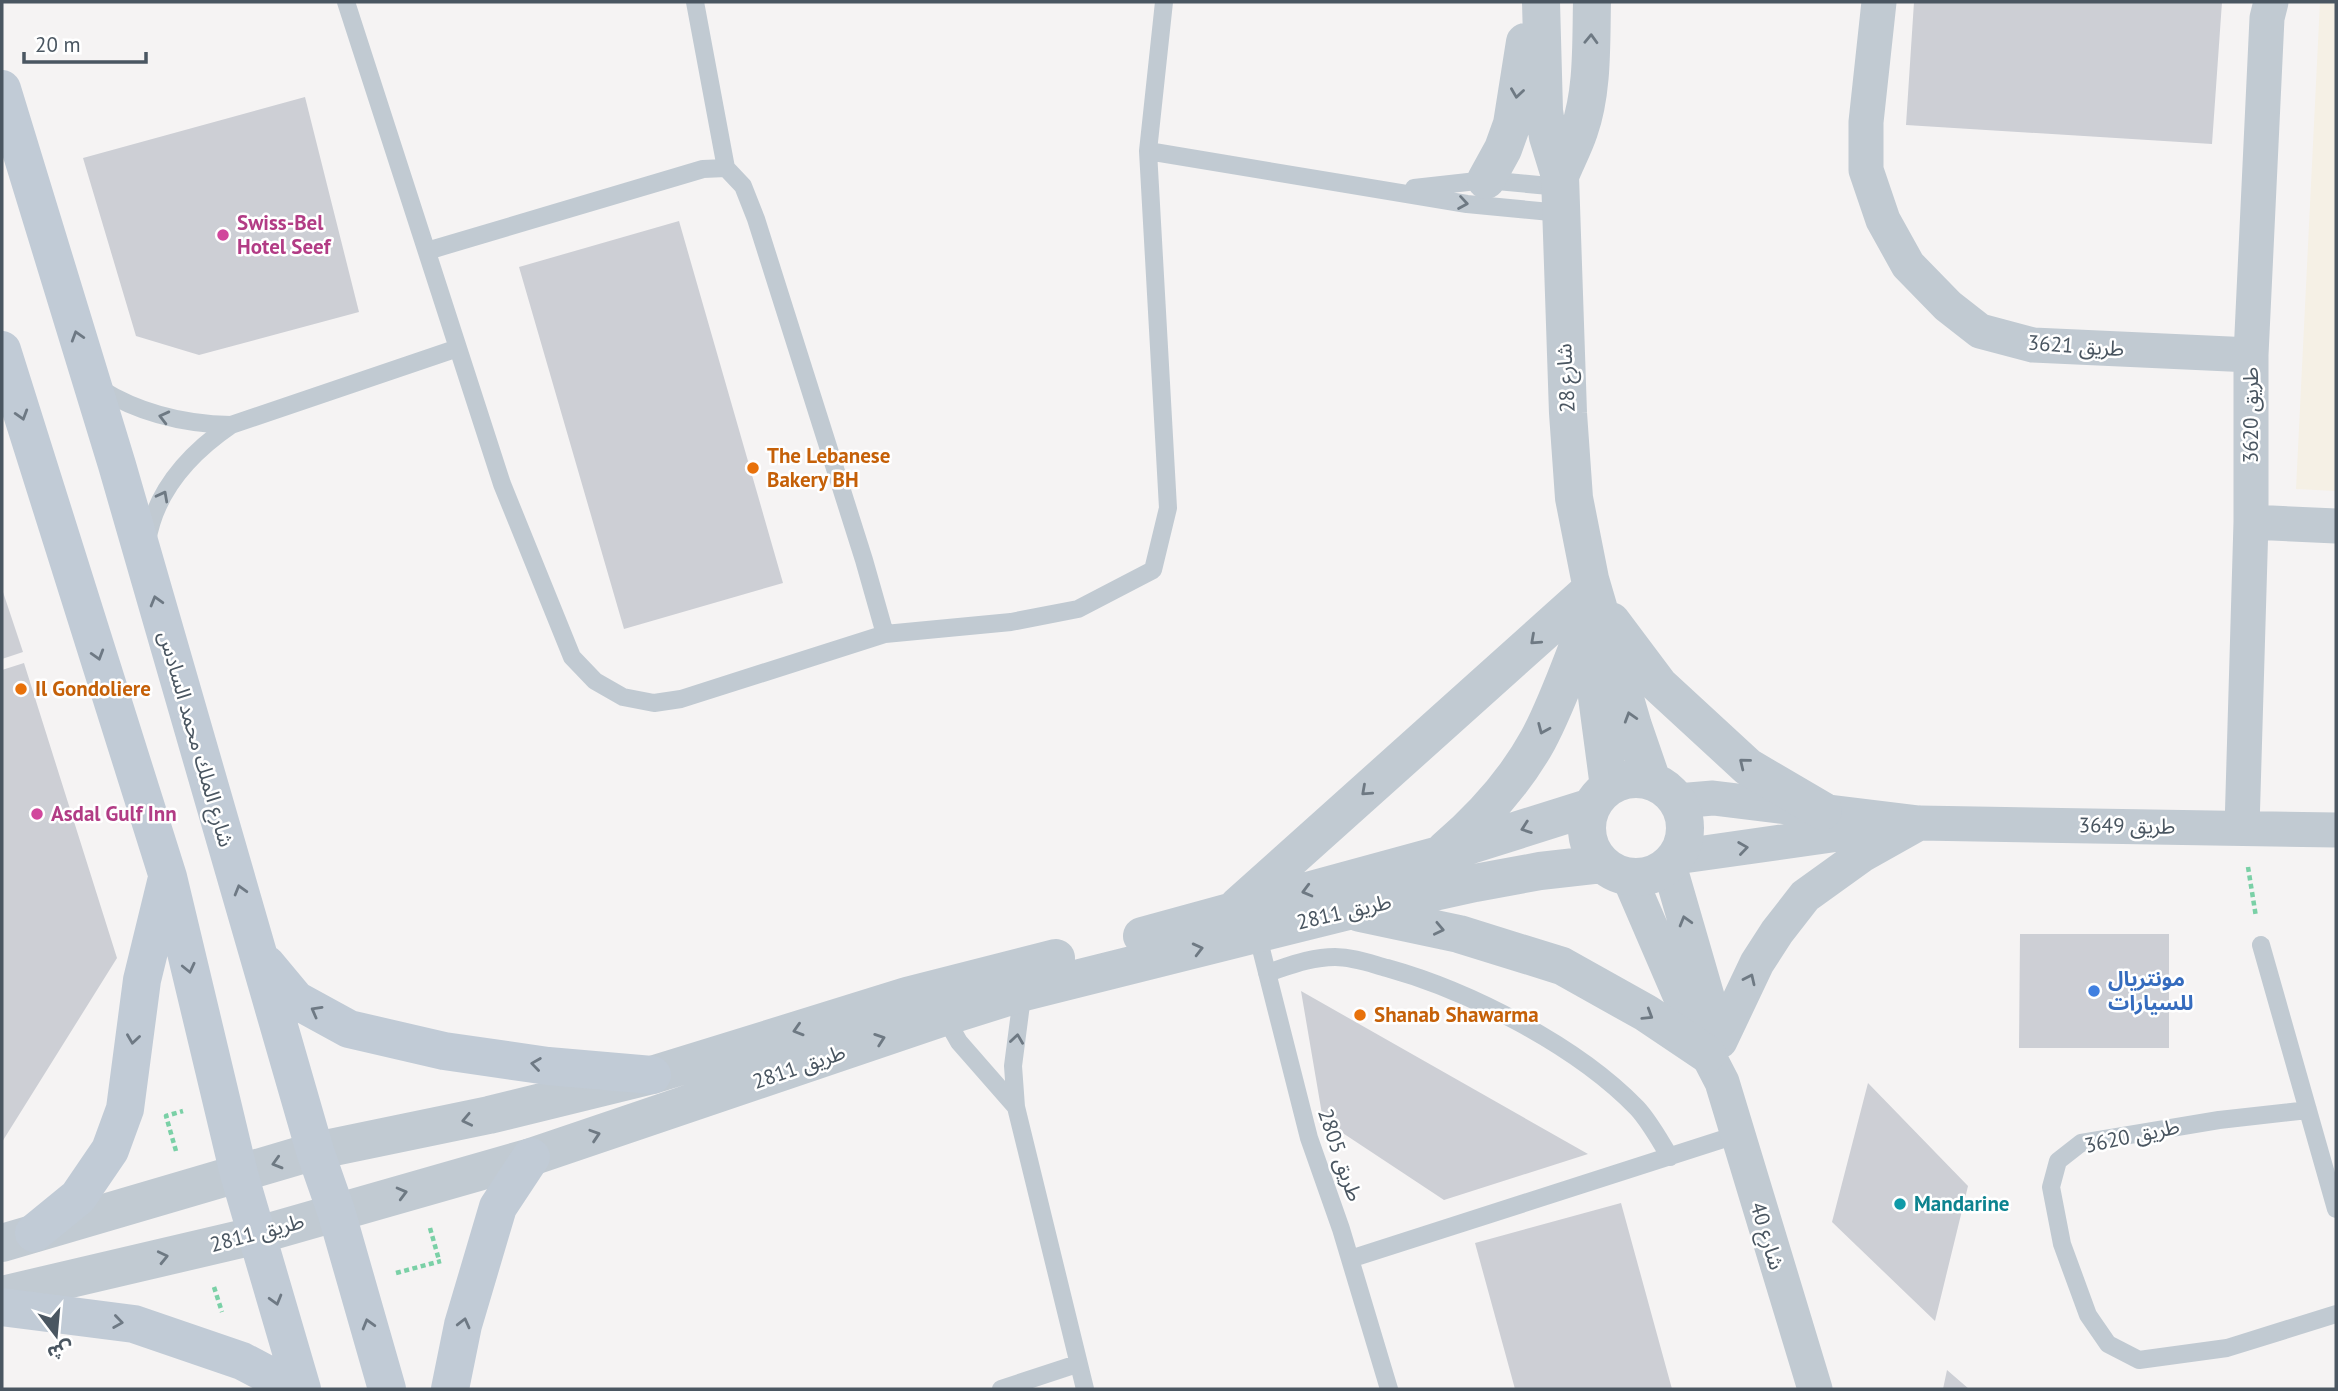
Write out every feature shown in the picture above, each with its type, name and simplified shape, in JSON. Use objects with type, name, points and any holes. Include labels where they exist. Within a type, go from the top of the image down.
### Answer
[{"type":"main road","name":"شارع الملك محمد السادس","points":[[2,89],[92,384],[387,1389]]},
{"type":"main road","points":[[2,350],[168,877],[239,1174],[302,1389]]},
{"type":"main road","points":[[18,1238],[78,1197],[110,1150],[125,1109],[142,979],[168,877]]},
{"type":"main road","points":[[259,956],[296,1000],[349,1029],[444,1051],[548,1066],[652,1075]]},
{"type":"main road","points":[[450,1389],[463,1325],[498,1207],[531,1157]]},
{"type":"main road","points":[[2,1307],[134,1324],[242,1360],[280,1381],[288,1389]]},
{"type":"street","points":[[1486,180],[1503,149],[1512,124],[1532,2]]},
{"type":"street","name":"شارع 28","points":[[1541,2],[1544,111],[1560,192],[1566,376],[1573,486],[1591,599],[1600,797]]},
{"type":"street","name":"شارع 28","points":[[1560,192],[1580,130],[1586,100],[1592,2]]},
{"type":"street","name":"طريق 3621","points":[[1879,2],[1866,122],[1866,170],[1883,220],[1908,265],[1948,306],[1980,331],[2033,345],[2251,355]]},
{"type":"street","name":"طريق 3620","points":[[2242,828],[2251,522],[2251,355],[2267,18],[2271,2]]},
{"type":"street","points":[[2251,522],[2336,526]]},
{"type":"street","points":[[1591,599],[1659,685],[1748,767],[1823,811]]},
{"type":"street","points":[[1439,855],[1471,828],[1505,789],[1538,740],[1591,599]]},
{"type":"street","points":[[1245,922],[1591,599]]},
{"type":"street","name":"شارع 28","points":[[1591,599],[1633,726],[1665,791]]},
{"type":"street","points":[[1637,779],[1665,791],[1685,820],[1684,840],[1672,861],[1657,873],[1643,877],[1616,871],[1592,852],[1587,838],[1586,822],[1600,797],[1623,781],[1637,779]]},
{"type":"street","name":"طريق 3649","points":[[1665,791],[1919,823],[2336,830]]},
{"type":"street","name":"طريق 2811","points":[[18,1238],[315,1151],[489,1115],[652,1075],[1245,922],[1600,797]]},
{"type":"street","points":[[1348,911],[1459,934],[1562,966],[1646,1013],[1716,1059],[1757,963],[1805,896],[1862,855],[1919,823]]},
{"type":"street","name":"طريق 3649","points":[[1672,861],[1919,823]]},
{"type":"street","name":"شارع 40","points":[[1672,861],[1716,1059],[1736,1135],[1815,1389]]},
{"type":"street","name":"طريق 2811","points":[[1245,922],[1348,911],[1539,871],[1616,871]]},
{"type":"street","name":"شارع 40","points":[[1616,871],[1716,1059]]},
{"type":"street","name":"طريق 2811","points":[[2,1295],[258,1235],[531,1157],[938,1003]]},
{"type":"lane","points":[[346,2],[502,484],[572,657],[595,681],[622,697],[654,703],[681,699],[885,634],[1011,622],[1078,609],[1153,570],[1168,508],[1148,151],[1164,2]]},
{"type":"lane","points":[[695,2],[726,168],[743,186],[756,219],[885,634]]},
{"type":"lane","points":[[1148,151],[1396,190],[1467,204],[1560,192]]},
{"type":"lane","points":[[427,251],[703,169],[726,168]]},
{"type":"lane","points":[[1396,190],[1486,180],[1560,192]]},
{"type":"lane","points":[[144,561],[148,534],[157,507],[170,482],[187,460],[208,440],[231,425],[458,348]]},
{"type":"lane","points":[[92,384],[135,408],[158,416],[231,425]]},
{"type":"lane","name":"طريق 2805","points":[[1245,922],[1267,973],[1306,1127],[1389,1389]]},
{"type":"lane","points":[[2261,945],[2336,1209]]},
{"type":"lane","points":[[1267,973],[1317,958],[1353,958],[1421,978],[1487,1007],[1554,1044],[1603,1078],[1638,1110],[1670,1157]]},
{"type":"lane","points":[[1021,979],[1013,1066],[1016,1107],[1085,1389]]},
{"type":"lane","points":[[938,1003],[959,1042],[1016,1107]]},
{"type":"lane","name":"طريق 3620","points":[[2308,1110],[2219,1120],[2081,1143],[2058,1161],[2051,1187],[2062,1244],[2088,1315],[2108,1344],[2139,1360],[2227,1348],[2336,1314]]},
{"type":"lane","points":[[1350,1259],[1736,1135]]},
{"type":"lane","points":[[1001,1389],[1077,1364]]},
{"type":"path","points":[[2242,828],[2261,945]]},
{"type":"sand","points":[[2320,2],[2336,2],[2336,491],[2296,489]]},
{"type":"building","points":[[1914,2],[2222,2],[2212,144],[1906,125]]},
{"type":"building","name":"Swiss-Bel Hotel Seef","points":[[305,97],[359,312],[199,355],[136,336],[83,158]]},
{"type":"building","points":[[679,221],[783,583],[624,629],[519,267]]},
{"type":"building","points":[[2,589],[23,652],[2,659]]},
{"type":"building","name":"Asdal Gulf Inn","points":[[24,663],[117,958],[2,1142],[2,670]]},
{"type":"building","name":"مونتريال للسيارات","points":[[2020,934],[2169,934],[2169,1048],[2019,1048]]},
{"type":"building","points":[[1301,991],[1588,1154],[1444,1200],[1323,1120]]},
{"type":"building","name":"Mandarine","points":[[1868,1083],[1968,1186],[1935,1321],[1832,1222]]},
{"type":"building","points":[[1621,1203],[1672,1389],[1515,1389],[1475,1243]]},
{"type":"building","points":[[1947,1370],[1969,1389],[1943,1389]]},
{"type":"place","name":"Swiss-Bel Hotel Seef","points":[[223,235]]},
{"type":"place","name":"The Lebanese Bakery BH","points":[[753,468]]},
{"type":"place","name":"Il Gondoliere","points":[[21,689]]},
{"type":"place","name":"Asdal Gulf Inn","points":[[37,814]]},
{"type":"place","name":"مونتريال للسيارات","points":[[2094,991]]},
{"type":"place","name":"Shanab Shawarma","points":[[1360,1015]]},
{"type":"place","name":"Mandarine","points":[[1900,1204]]}]
